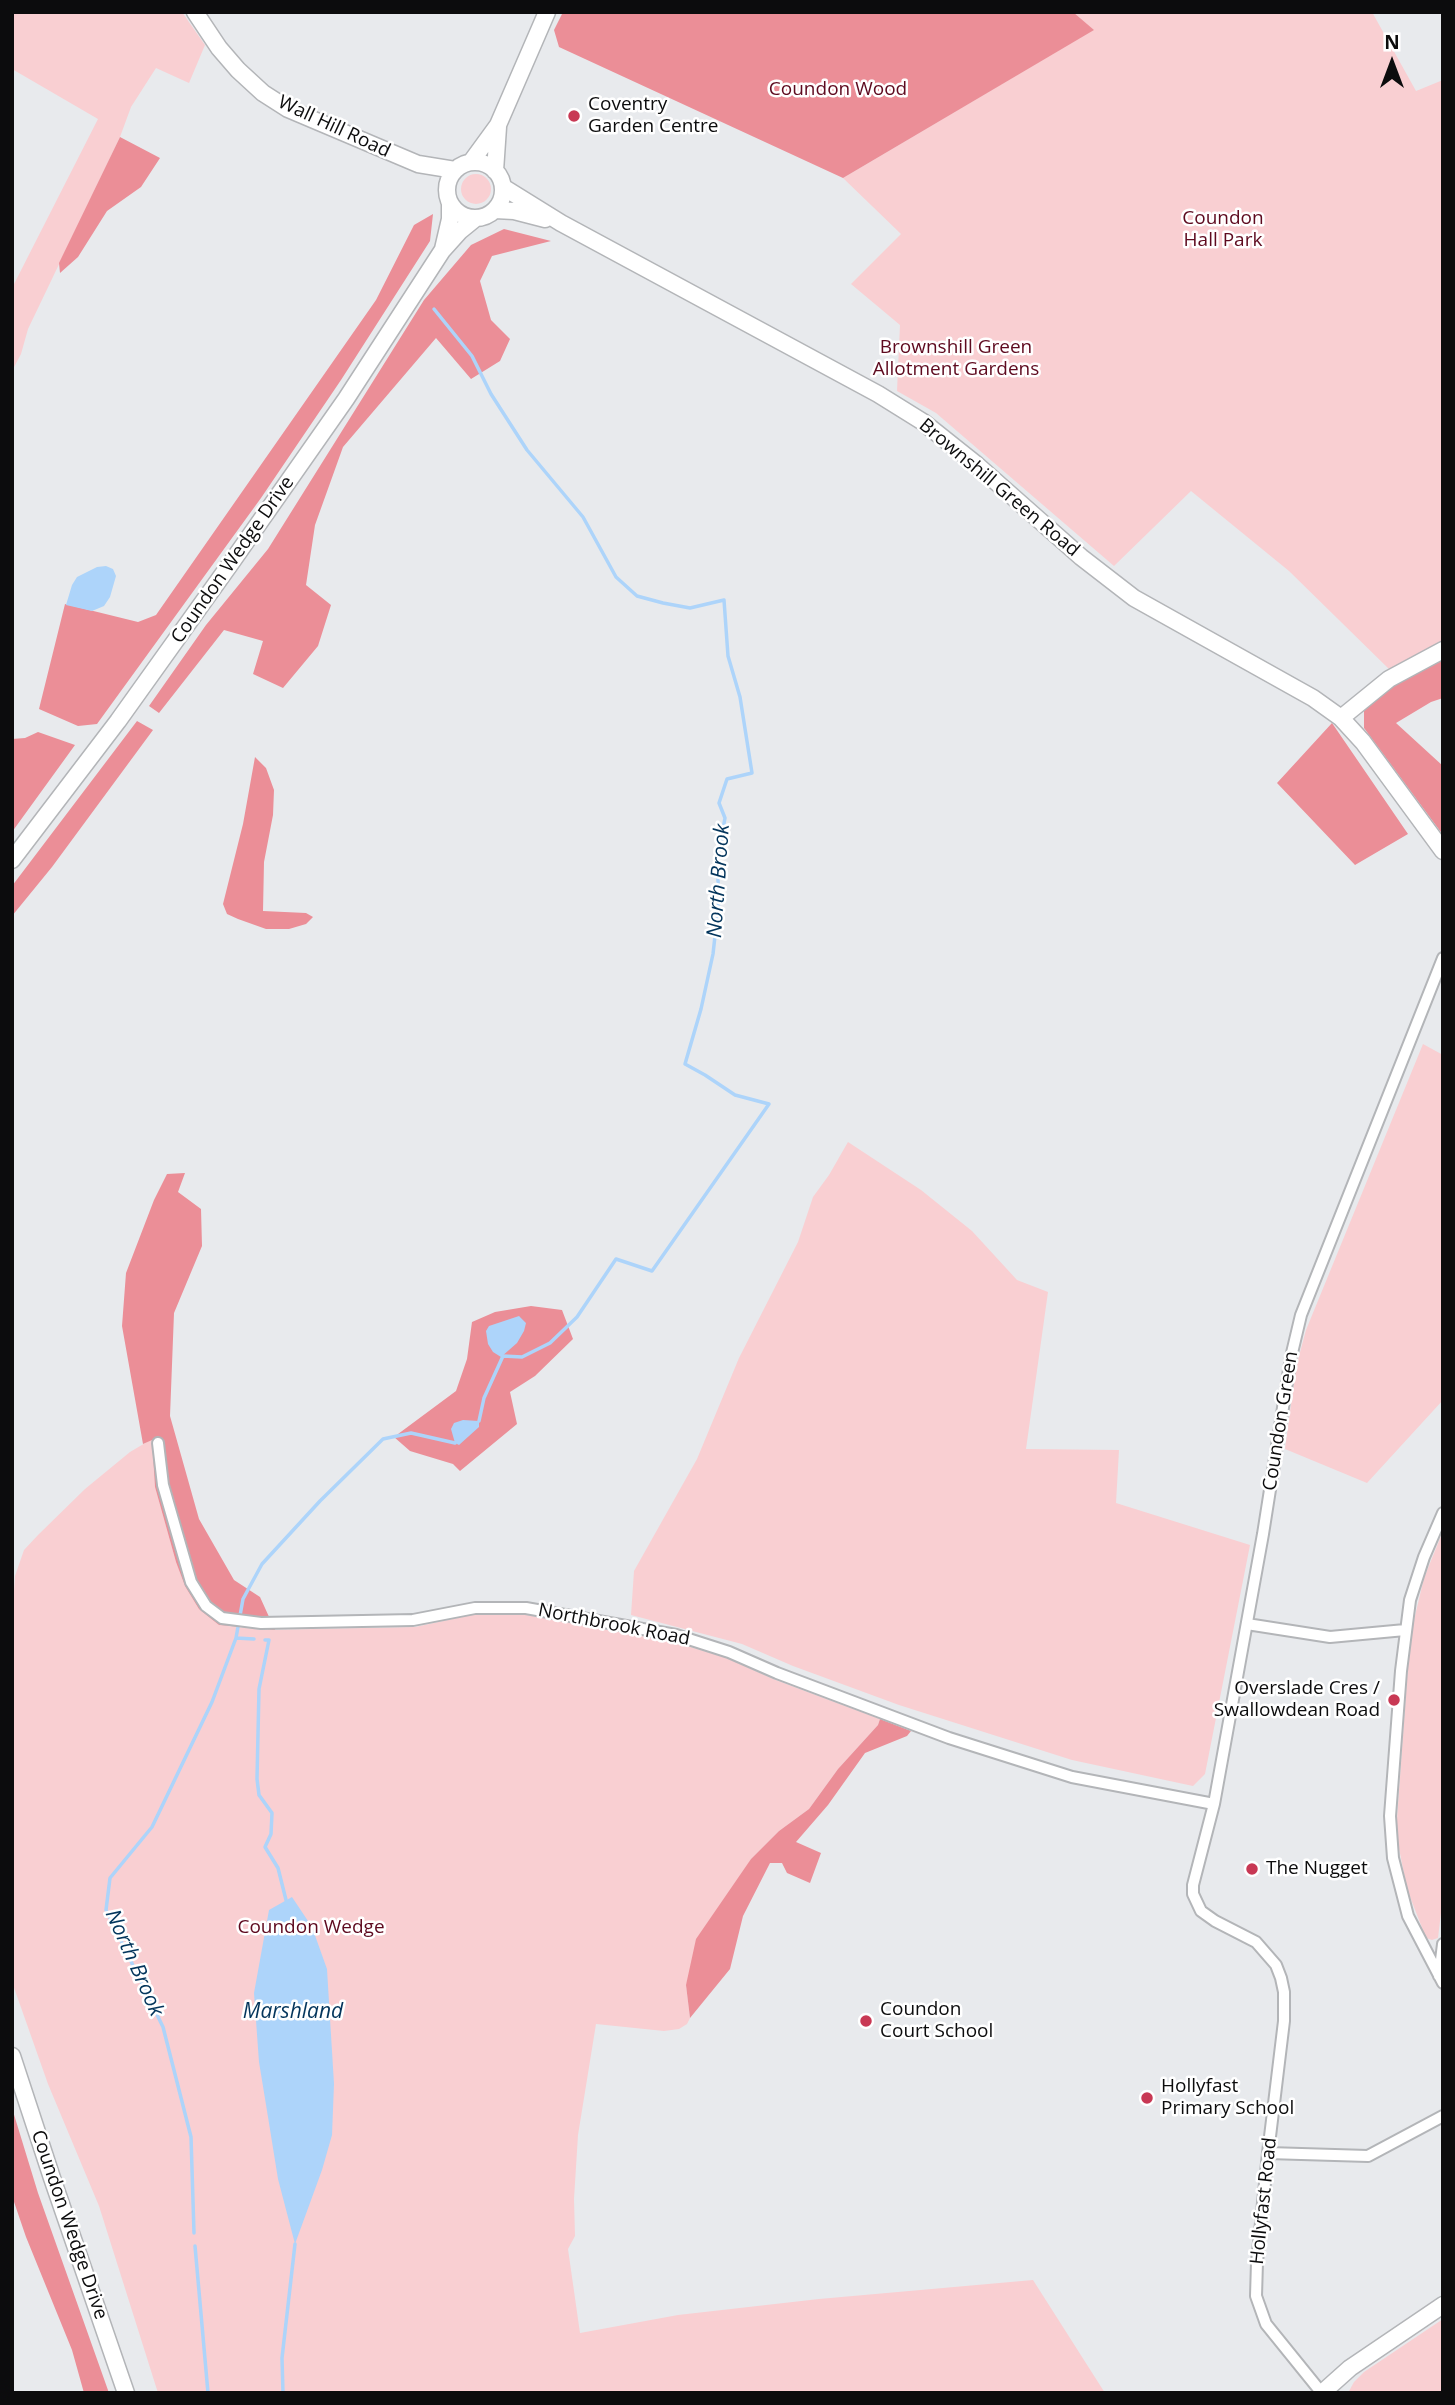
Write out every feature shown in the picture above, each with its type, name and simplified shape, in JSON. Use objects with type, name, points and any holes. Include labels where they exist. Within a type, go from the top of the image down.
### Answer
[{"type":"street","name":"Wall Hill Road","points":[[195,12],[225,56],[263,93],[288,109],[426,167],[455,170]]},
{"type":"street","points":[[498,125],[495,170],[503,187],[502,197],[495,210],[488,215],[476,218],[458,213],[449,197],[449,177],[455,170],[471,162],[498,125],[547,12]]},
{"type":"street","points":[[471,162],[482,163],[495,170]]},
{"type":"street","name":"Wall Hill Road","points":[[426,167],[449,197]]},
{"type":"street","name":"Brownshill Green Road","points":[[503,187],[561,222],[878,394],[923,422],[977,465],[1081,557],[1134,598],[1313,698],[1340,718],[1363,742],[1443,852]]},
{"type":"street","name":"Coundon Wedge Drive","points":[[442,251],[450,219],[449,197]]},
{"type":"street","points":[[495,210],[514,211],[561,222]]},
{"type":"street","name":"Coundon Wedge Drive","points":[[12,860],[118,721],[246,542],[346,400],[442,251],[476,218]]},
{"type":"street","points":[[1340,718],[1389,679],[1443,650]]},
{"type":"street","name":"Coundon Green","points":[[1196,1904],[1193,1885],[1214,1804],[1279,1443],[1291,1357],[1301,1315],[1443,958]]},
{"type":"street","name":"Northbrook Road","points":[[158,1443],[163,1485],[191,1582],[206,1606],[222,1618],[261,1623],[413,1620],[475,1608],[526,1608],[676,1635],[729,1652],[949,1738],[1014,1759],[1072,1777],[1214,1804]]},
{"type":"street","points":[[1441,1980],[1408,1916],[1398,1883],[1391,1841],[1392,1786],[1405,1630],[1410,1600],[1424,1557],[1443,1513]]},
{"type":"street","points":[[1247,1624],[1330,1637],[1405,1630]]},
{"type":"street","name":"Hollyfast Road","points":[[1196,1904],[1207,1916],[1256,1942],[1276,1965],[1281,1978],[1284,2021],[1268,2153],[1256,2297],[1266,2324],[1322,2392]]},
{"type":"street","points":[[1441,1980],[1443,1944]]},
{"type":"street","name":"Coundon Wedge Drive","points":[[12,2056],[51,2178],[126,2393]]},
{"type":"street","points":[[1268,2153],[1368,2156],[1443,2116]]},
{"type":"street","points":[[1322,2392],[1350,2368],[1443,2305]]},
{"type":"green space","points":[[12,12],[182,12],[205,45],[189,83],[156,68],[131,107],[120,137],[28,329],[21,354],[12,371],[12,288],[98,119],[12,69]]},
{"type":"green space","name":"Coundon Wood","points":[[563,12],[1073,12],[1094,30],[843,178],[559,47],[554,30]]},
{"type":"green space","name":"Coundon Hall Park","points":[[1073,12],[1372,12],[1416,91],[1443,80],[1443,640],[1390,670],[1289,571],[1191,491],[1114,566],[936,413],[897,391],[900,325],[851,284],[901,234],[843,178],[1093,30]]},
{"type":"green space","points":[[120,137],[160,158],[141,187],[107,211],[78,257],[60,273],[59,263]]},
{"type":"green space","points":[[476,174],[487,178],[491,189],[487,200],[476,204],[465,200],[461,189],[465,178]]},
{"type":"green space","points":[[433,214],[430,241],[341,380],[261,498],[97,724],[78,726],[39,709],[65,604],[138,622],[156,615],[376,300],[414,225]]},
{"type":"green space","points":[[504,229],[551,241],[492,256],[480,281],[491,320],[510,339],[500,361],[471,379],[436,338],[343,447],[315,525],[306,585],[331,605],[318,646],[283,688],[253,674],[263,641],[224,630],[159,713],[149,706],[206,625],[268,549],[424,300],[471,245]]},
{"type":"green space","points":[[1443,658],[1443,698],[1431,702],[1396,723],[1443,766],[1443,835],[1364,728],[1364,711],[1398,680]]},
{"type":"green space","points":[[137,721],[153,730],[52,867],[12,916],[12,886]]},
{"type":"green space","points":[[1332,723],[1408,834],[1355,865],[1277,783]]},
{"type":"green space","points":[[38,732],[75,745],[12,832],[12,739],[25,738]]},
{"type":"green space","points":[[255,757],[266,768],[274,790],[273,815],[264,862],[263,911],[306,913],[313,917],[306,924],[289,929],[266,929],[238,919],[227,914],[223,904],[243,824]]},
{"type":"green space","points":[[1423,1044],[1443,1055],[1443,1400],[1367,1483],[1285,1449],[1296,1367],[1306,1330]]},
{"type":"green space","points":[[848,1142],[921,1190],[972,1231],[1017,1280],[1048,1292],[1026,1449],[1119,1450],[1116,1503],[1250,1545],[1205,1774],[1193,1786],[1072,1760],[899,1705],[742,1644],[631,1615],[634,1571],[697,1459],[739,1358],[798,1242],[813,1197]]},
{"type":"green space","points":[[185,1173],[178,1192],[201,1209],[202,1246],[174,1313],[170,1416],[199,1519],[234,1580],[260,1597],[275,1630],[219,1625],[199,1609],[185,1586],[176,1562],[155,1487],[152,1440],[143,1444],[122,1326],[126,1273],[167,1174]]},
{"type":"green space","points":[[531,1306],[562,1310],[573,1339],[535,1376],[510,1392],[517,1424],[460,1471],[453,1464],[410,1451],[394,1437],[456,1391],[467,1359],[472,1322],[495,1312]]},
{"type":"green space","name":"Coundon Wedge","points":[[152,1439],[155,1487],[176,1562],[185,1586],[219,1625],[264,1630],[415,1627],[476,1614],[527,1615],[674,1642],[727,1658],[773,1679],[880,1719],[878,1725],[838,1769],[809,1809],[779,1831],[751,1859],[686,1985],[690,2018],[687,2024],[679,2029],[664,2031],[596,2024],[578,2135],[575,2236],[568,2249],[580,2333],[678,2315],[1033,2280],[1105,2393],[158,2393],[99,2206],[48,2084],[12,1982],[12,1622],[15,1576],[24,1550],[38,1535],[85,1489],[130,1452]]},
{"type":"green space","points":[[1443,1531],[1443,1896],[1438,1938],[1432,1940],[1426,1938],[1407,1889],[1396,1833],[1410,1637],[1424,1578]]},
{"type":"green space","points":[[880,1719],[911,1731],[907,1736],[865,1753],[828,1805],[796,1842],[821,1853],[810,1883],[787,1873],[782,1863],[770,1863],[743,1916],[730,1969],[690,2018],[686,1985],[696,1939],[751,1859],[779,1831],[809,1809],[838,1769],[878,1725]]},
{"type":"green space","points":[[12,2108],[38,2193],[109,2393],[84,2393],[72,2350],[12,2196]]},
{"type":"green space","points":[[1443,2319],[1443,2393],[1348,2393],[1364,2372]]},
{"type":"water","points":[[106,566],[113,569],[116,576],[110,597],[104,606],[92,611],[66,605],[77,577],[97,567]]},
{"type":"water","points":[[519,1316],[526,1323],[524,1331],[517,1343],[501,1357],[493,1352],[488,1344],[486,1331],[489,1326]]},
{"type":"water","points":[[463,1420],[479,1421],[479,1427],[459,1445],[455,1443],[451,1429],[454,1423]]},
{"type":"water","name":"Marshland","points":[[292,1897],[312,1927],[327,1969],[334,2084],[332,2135],[295,2244],[278,2179],[259,2062],[254,1993],[269,1910]]},
{"type":"waterway","name":"North Brook","points":[[434,309],[472,356],[491,394],[527,450],[583,517],[616,577],[637,596],[663,603],[690,608],[724,600],[728,656],[740,697],[752,773],[727,779],[719,803],[725,818],[717,861],[719,900],[713,954],[685,1064],[735,1095],[769,1104],[652,1271],[616,1259],[577,1317],[550,1343],[522,1357],[503,1356],[484,1398],[479,1421]]},
{"type":"waterway","name":"North Brook","points":[[194,2233],[191,2137],[163,2027],[106,1910],[110,1878],[152,1827],[212,1702],[236,1638],[243,1599],[262,1564],[320,1501],[383,1439],[411,1433],[455,1443]]},
{"type":"waterway","name":"North Brook","points":[[236,1638],[254,1639]]},
{"type":"waterway","name":"North Brook","points":[[265,1640],[269,1640],[259,1689],[257,1779],[259,1795],[272,1813],[271,1834],[265,1847],[278,1868],[286,1900]]},
{"type":"waterway","name":"North Brook","points":[[283,2393],[282,2358],[295,2244]]},
{"type":"waterway","name":"North Brook","points":[[195,2246],[208,2393]]},
{"type":"place","name":"Coventry Garden Centre","points":[[574,116]]},
{"type":"place","name":"Overslade Cres / Swallowdean Road","points":[[1394,1700]]},
{"type":"place","name":"The Nugget","points":[[1252,1869]]},
{"type":"place","name":"Coundon Court School","points":[[866,2021]]},
{"type":"place","name":"Hollyfast Primary School","points":[[1147,2098]]},
{"type":"park label","name":"Brownshill Green Allotment Gardens","points":[[956,359]]}]
